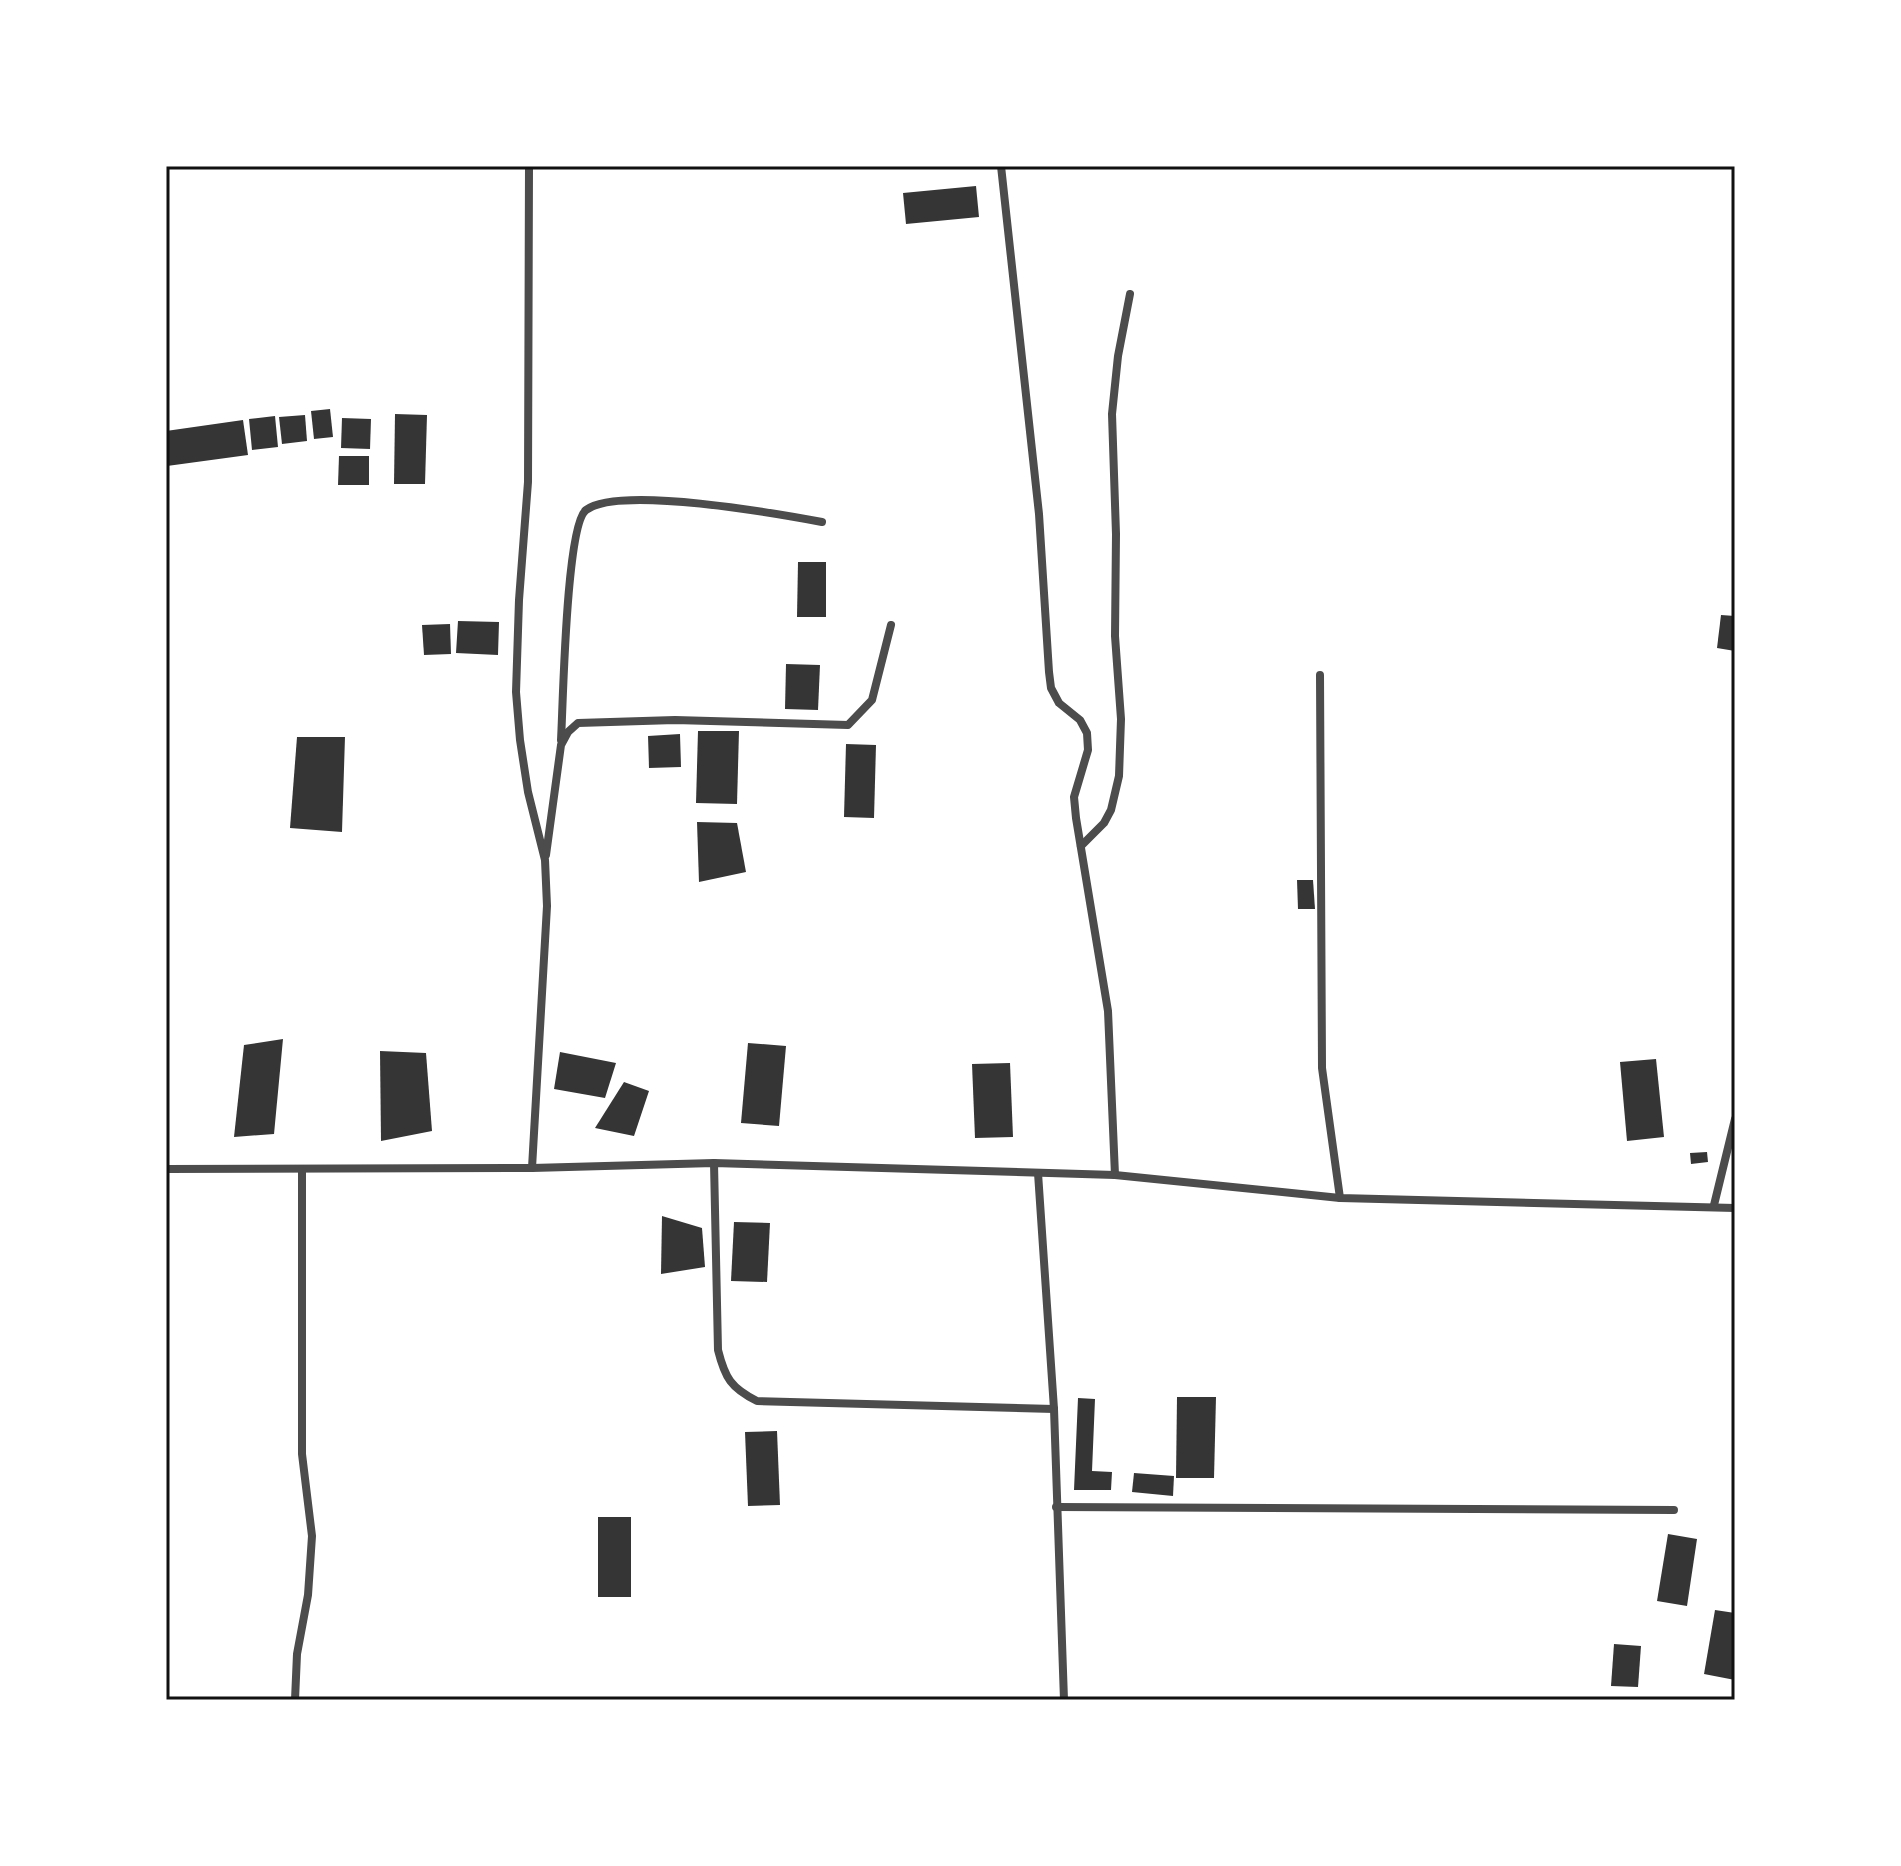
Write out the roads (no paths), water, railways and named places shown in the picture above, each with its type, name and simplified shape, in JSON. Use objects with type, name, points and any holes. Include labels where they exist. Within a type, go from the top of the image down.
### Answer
[{"type":"street","points":[[529,166],[528,482],[516,692],[528,792],[545,860]]},
{"type":"street","points":[[1001,166],[1039,514],[1051,688],[1059,703],[1080,720],[1087,733],[1088,750],[1074,797],[1108,1011],[1115,1175]]},
{"type":"street","points":[[1081,846],[1104,823],[1111,810],[1119,776],[1121,719],[1115,636],[1112,414],[1118,356],[1130,294]]},
{"type":"street","points":[[532,1168],[547,906],[545,860],[561,745],[566,624],[580,518],[586,510],[614,500],[643,500],[737,507],[822,522]]},
{"type":"street","points":[[561,745],[568,732],[578,723],[619,720],[848,725],[872,700],[891,625]]},
{"type":"street","points":[[1320,675],[1322,1068],[1340,1198]]},
{"type":"street","points":[[1714,1205],[1735,1119]]},
{"type":"street","points":[[714,1163],[718,1350],[723,1371],[737,1391],[757,1401],[1054,1409]]},
{"type":"street","points":[[166,1169],[532,1168],[714,1163],[1115,1175],[1340,1198],[1714,1205],[1735,1208]]},
{"type":"street","points":[[295,1700],[297,1654],[308,1595],[312,1536],[302,1454],[302,1169]]},
{"type":"street","points":[[1038,1173],[1054,1409],[1064,1700]]},
{"type":"street","points":[[1056,1507],[1674,1510]]}]
